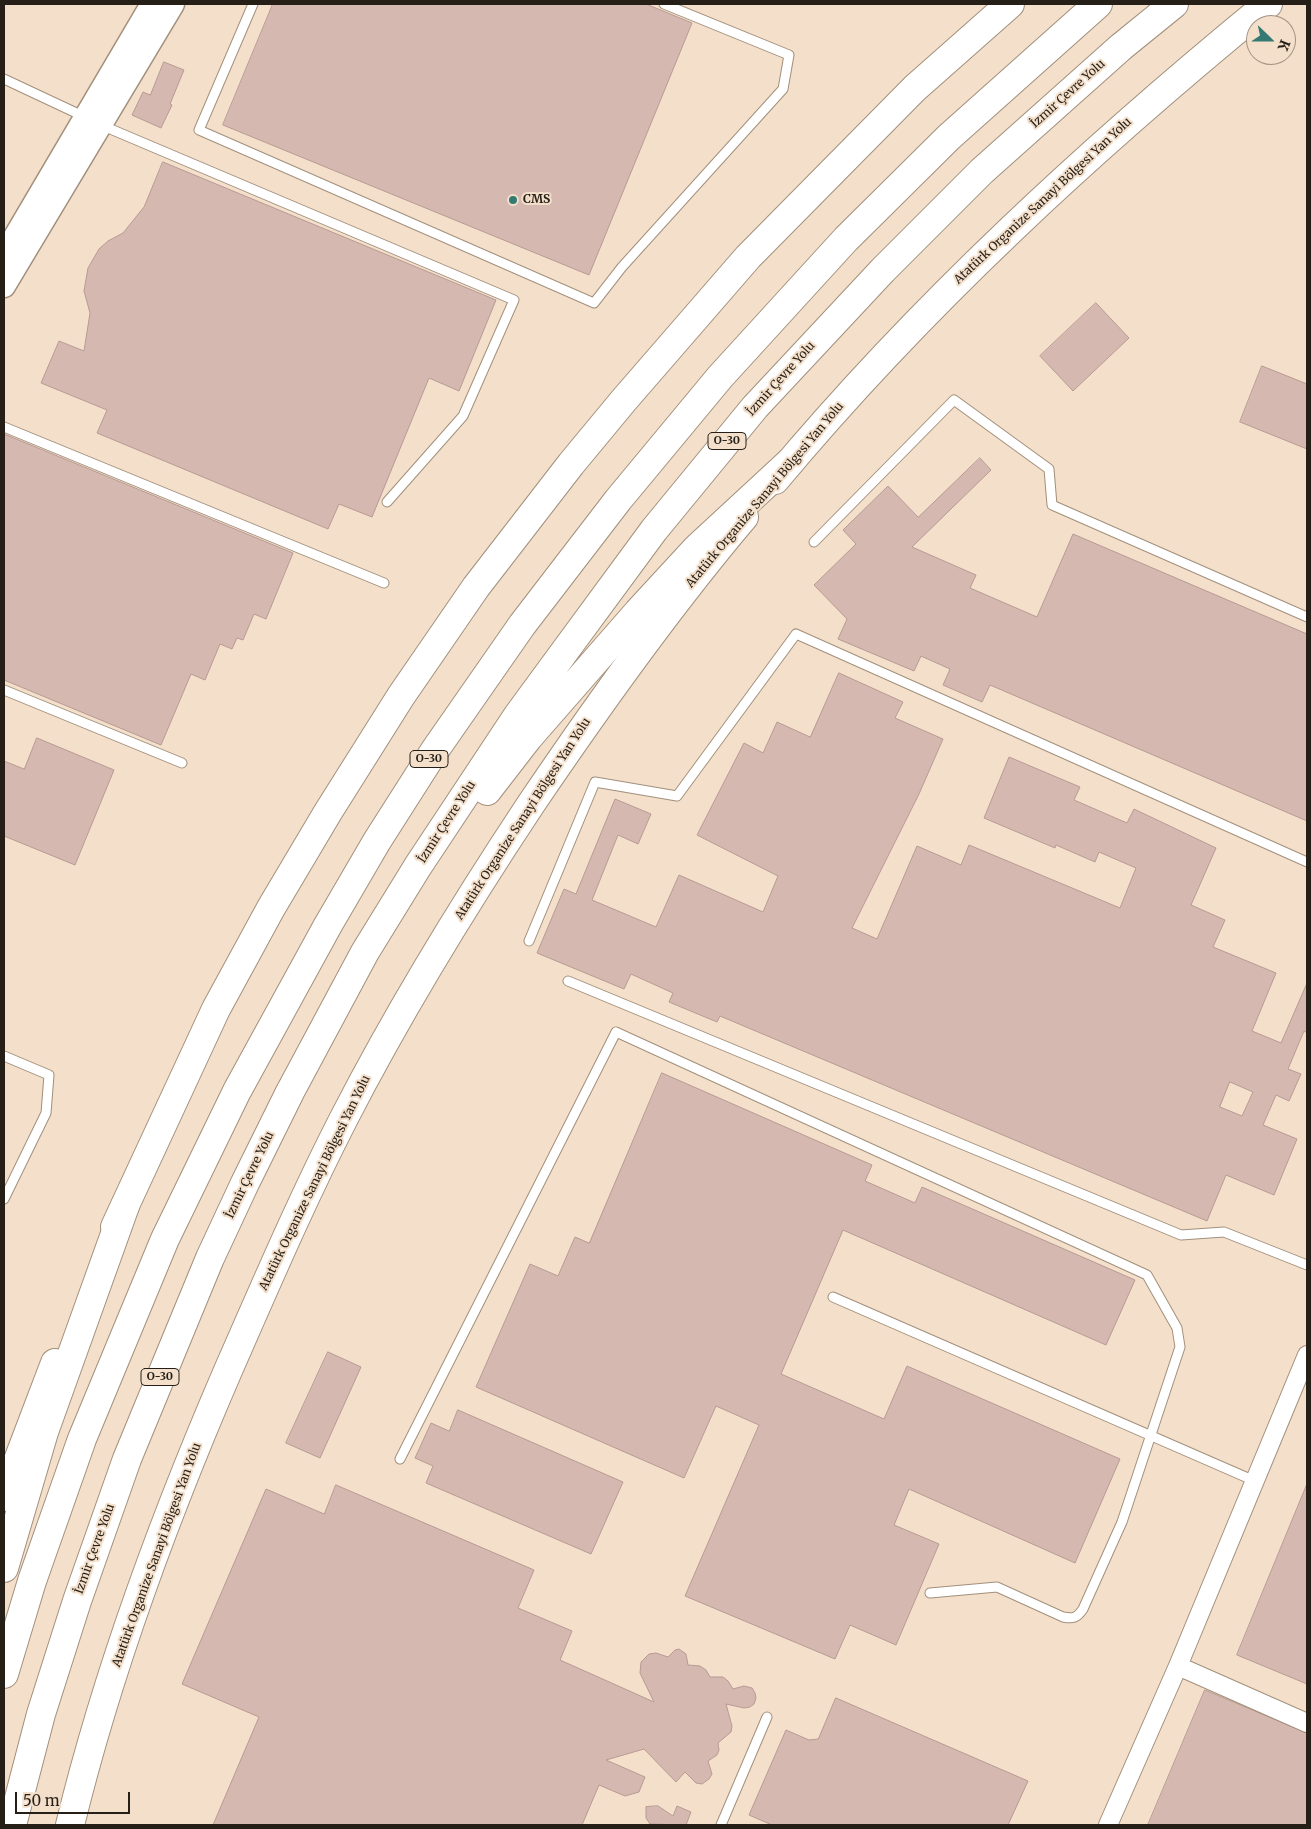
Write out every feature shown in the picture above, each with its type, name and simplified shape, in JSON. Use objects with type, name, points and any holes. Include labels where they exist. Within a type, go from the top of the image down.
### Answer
[{"type":"main road","points":[[4,1497],[57,1359],[216,1009],[271,908],[328,812],[401,696],[476,587],[570,464],[748,257],[915,88],[1010,4]]},
{"type":"main road","name":"O-30","points":[[4,1674],[32,1581],[82,1439],[164,1239],[237,1091],[309,960],[377,841],[435,750],[522,625],[618,500],[720,377],[846,239],[942,144],[1098,4]]},
{"type":"main road","name":"İzmir Çevre Yolu","points":[[12,1825],[41,1714],[77,1601],[127,1459],[206,1268],[253,1166],[365,952],[423,858],[518,715],[654,530],[755,407],[883,270],[982,171],[1121,47],[1174,4]]},
{"type":"main road","name":"Atatürk Organize Sanayi Bölgesi Yan Yolu","points":[[70,1825],[86,1760],[135,1610],[180,1484],[227,1372],[286,1238],[344,1117],[414,991],[490,865],[590,716],[712,555],[790,462],[882,359],[976,262],[1123,126],[1268,4]]},
{"type":"main road","points":[[1211,50],[1286,4]]},
{"type":"main road","points":[[365,952],[534,730],[697,548],[790,462]]},
{"type":"main road","points":[[4,1568],[44,1432],[125,1206]]},
{"type":"main road","points":[[22,1825],[41,1714]]},
{"type":"street","points":[[4,286],[152,4]]},
{"type":"street","points":[[4,255],[92,120],[173,4]]},
{"type":"street","points":[[1108,1825],[1178,1666],[1307,1355]]},
{"type":"street","points":[[1178,1666],[1307,1723]]},
{"type":"lane","points":[[253,4],[199,130],[594,304],[622,267],[783,89],[789,55],[664,4]]},
{"type":"lane","points":[[4,79],[92,120],[514,300],[463,416],[387,502]]},
{"type":"lane","points":[[814,542],[954,400],[1050,469],[1052,505],[1307,617]]},
{"type":"lane","points":[[4,426],[384,582]]},
{"type":"lane","points":[[529,941],[595,782],[677,796],[796,634],[1307,862]]},
{"type":"lane","points":[[4,690],[182,763]]},
{"type":"lane","points":[[568,981],[1181,1235],[1224,1232],[1307,1265]]},
{"type":"lane","points":[[400,1459],[616,1032],[1147,1275],[1177,1328],[1180,1347],[1122,1522],[1083,1609],[1077,1617],[1072,1619],[1063,1617],[997,1587],[930,1593]]},
{"type":"lane","points":[[4,1056],[49,1075],[46,1113],[4,1198]]},
{"type":"lane","points":[[833,1297],[1255,1481]]},
{"type":"lane","points":[[721,1825],[767,1717]]},
{"type":"building","name":"CMS","points":[[273,4],[646,4],[692,23],[589,275],[223,125]]},
{"type":"building","points":[[164,62],[184,70],[170,104],[172,105],[161,128],[132,115],[143,92],[150,95]]},
{"type":"building","points":[[163,162],[496,300],[459,391],[429,378],[372,517],[339,504],[328,529],[97,433],[107,410],[41,383],[59,341],[84,351],[90,313],[84,291],[88,268],[99,249],[108,241],[123,233],[144,207]]},
{"type":"building","points":[[1096,303],[1129,338],[1073,391],[1040,356]]},
{"type":"building","points":[[1262,366],[1307,384],[1307,449],[1240,422]]},
{"type":"building","points":[[4,434],[293,553],[266,619],[254,614],[243,640],[237,638],[232,649],[220,644],[205,680],[191,674],[161,745],[4,680]]},
{"type":"building","points":[[980,458],[991,470],[912,547],[976,575],[970,588],[1037,617],[1073,534],[1307,634],[1307,821],[990,685],[982,702],[943,685],[950,669],[921,656],[914,671],[838,639],[847,619],[814,585],[856,544],[843,530],[888,486],[918,517]]},
{"type":"building","points":[[839,673],[903,702],[895,718],[943,739],[919,794],[852,928],[877,939],[917,846],[961,865],[969,845],[1120,908],[1136,868],[1099,852],[1095,862],[1056,845],[1055,848],[984,818],[1009,757],[1080,787],[1074,800],[1127,823],[1134,809],[1216,848],[1191,905],[1225,920],[1213,947],[1276,973],[1252,1031],[1281,1043],[1307,983],[1307,1033],[1304,1031],[1288,1069],[1301,1074],[1289,1101],[1276,1095],[1263,1125],[1297,1139],[1274,1195],[1226,1175],[1207,1221],[720,1016],[717,1022],[669,1002],[673,993],[631,974],[624,989],[537,953],[564,889],[576,894],[615,799],[651,814],[638,844],[618,835],[592,900],[656,927],[679,875],[763,912],[778,876],[697,835],[744,743],[763,753],[777,722],[810,737]],"holes":[[[1230,1082],[1253,1092],[1242,1116],[1220,1107]]]},
{"type":"building","points":[[37,738],[114,770],[75,865],[4,836],[4,761],[24,769]]},
{"type":"building","points":[[662,1073],[872,1165],[865,1181],[915,1203],[922,1187],[1135,1280],[1106,1345],[843,1230],[781,1374],[884,1419],[907,1366],[1120,1459],[1075,1563],[909,1489],[894,1525],[939,1544],[896,1645],[850,1625],[835,1659],[685,1596],[759,1425],[716,1406],[684,1478],[476,1387],[530,1264],[558,1276],[575,1237],[589,1243]]},
{"type":"building","points":[[328,1352],[361,1367],[320,1458],[286,1443]]},
{"type":"building","points":[[458,1410],[623,1482],[591,1554],[426,1483],[433,1466],[415,1458],[431,1423],[449,1431]]},
{"type":"building","points":[[1307,1484],[1307,1684],[1237,1655]]},
{"type":"building","points":[[336,1485],[534,1570],[518,1608],[572,1631],[560,1660],[654,1702],[640,1673],[641,1662],[649,1654],[656,1653],[668,1657],[675,1650],[679,1649],[686,1654],[688,1665],[700,1666],[706,1670],[710,1677],[723,1677],[733,1689],[744,1686],[752,1688],[756,1698],[754,1704],[750,1707],[744,1708],[726,1704],[732,1726],[731,1732],[718,1743],[719,1750],[717,1755],[708,1761],[712,1774],[709,1779],[702,1784],[696,1783],[685,1772],[676,1782],[644,1749],[606,1760],[645,1777],[639,1792],[625,1796],[599,1785],[582,1825],[213,1825],[259,1717],[182,1684],[266,1489],[324,1514]]},
{"type":"building","points":[[1205,1690],[1307,1733],[1307,1825],[1148,1825]]},
{"type":"building","points":[[836,1698],[1028,1781],[1008,1825],[772,1825],[749,1815],[786,1730],[809,1740],[818,1739]]},
{"type":"building","points":[[658,1806],[673,1816],[677,1806],[691,1812],[686,1825],[650,1824],[646,1818],[646,1807]]},
{"type":"place","name":"CMS","points":[[513,200]]}]
